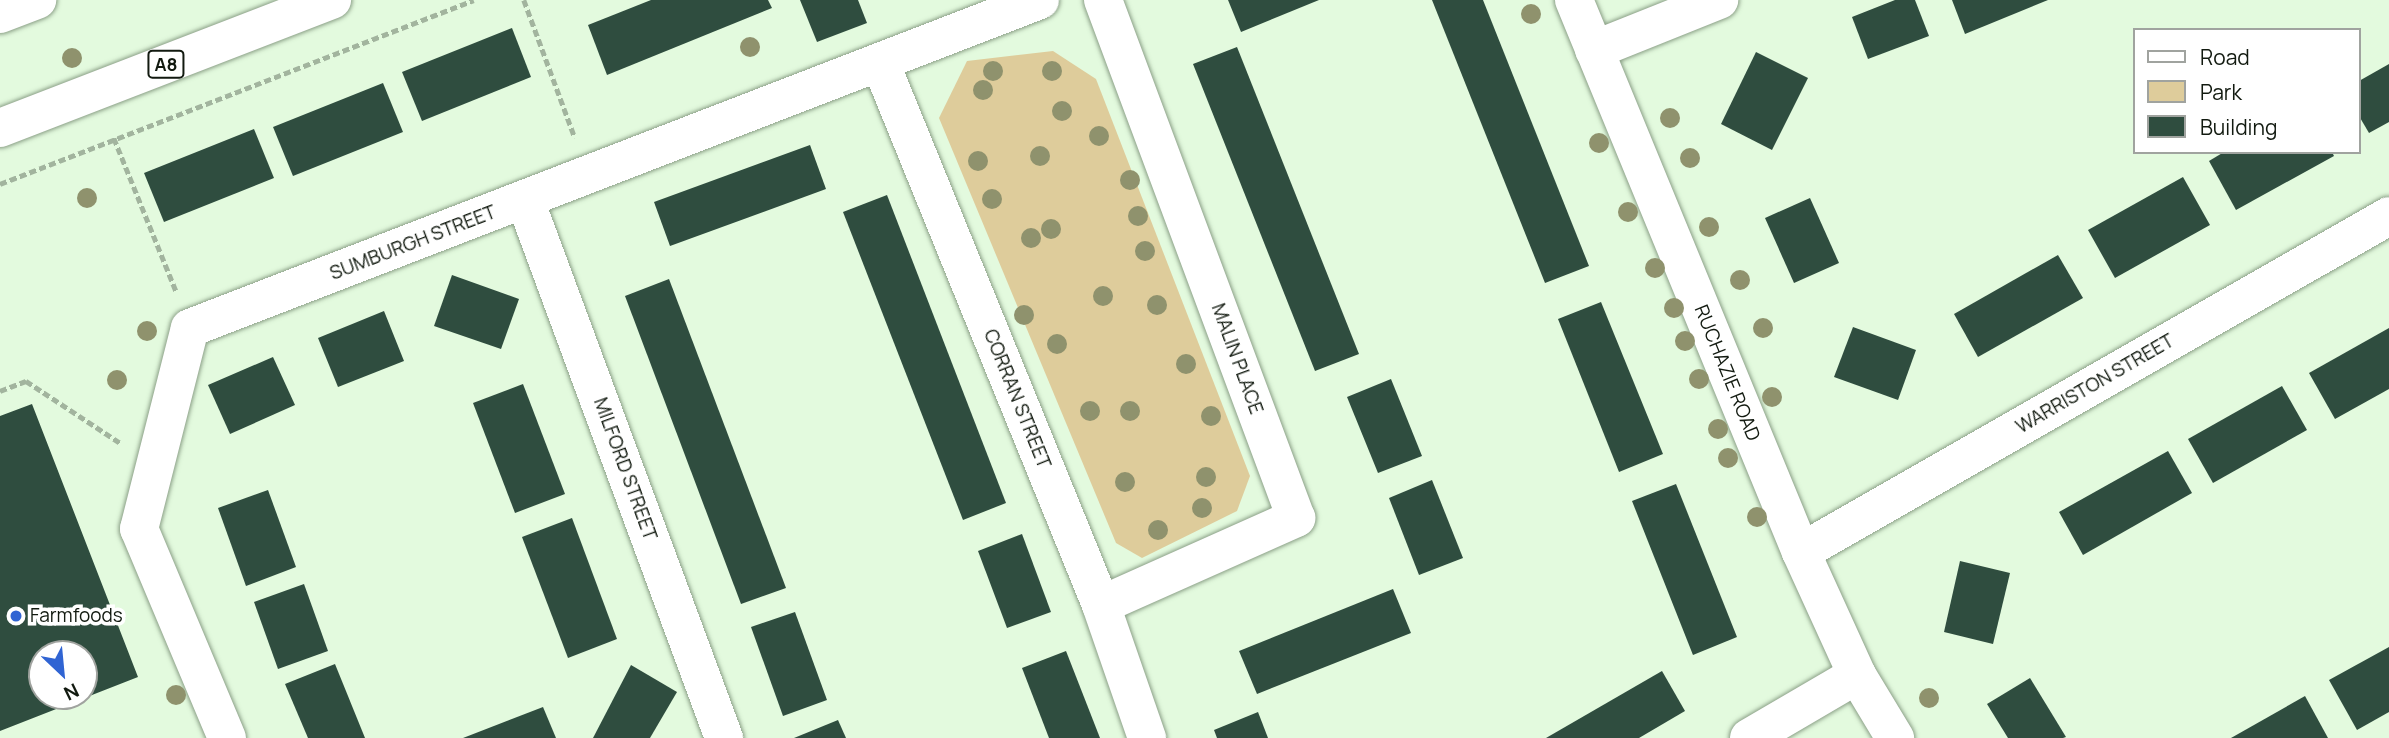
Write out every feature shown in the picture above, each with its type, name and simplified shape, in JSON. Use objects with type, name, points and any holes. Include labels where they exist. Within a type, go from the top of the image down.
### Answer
[{"type":"street","points":[[0,14],[37,0]]},
{"type":"street","name":"A8","points":[[0,128],[332,0]]},
{"type":"street","name":"SUMBURGH STREET","points":[[190,328],[1040,0]]},
{"type":"street","name":"MALIN PLACE","points":[[1101,605],[1296,518],[1103,0]]},
{"type":"street","name":"RUCHAZIE ROAD","points":[[1574,0],[1801,552],[1857,675],[1895,738]]},
{"type":"street","points":[[1594,50],[1719,0]]},
{"type":"street","name":"CORRAN STREET","points":[[880,62],[1101,605],[1147,738]]},
{"type":"street","name":"MILFORD STREET","points":[[525,200],[724,738]]},
{"type":"street","name":"WARRISTON STREET","points":[[1801,552],[2389,216]]},
{"type":"street","points":[[190,328],[139,529],[227,738]]},
{"type":"street","points":[[1749,738],[1857,675]]},
{"type":"path","points":[[0,184],[474,0]]},
{"type":"path","points":[[524,0],[589,175]]},
{"type":"path","points":[[114,138],[190,328]]},
{"type":"path","points":[[0,391],[26,381],[155,465]]},
{"type":"green space","points":[[1053,51],[1096,79],[1250,476],[1237,511],[1142,558],[1116,543],[939,118],[967,61]]},
{"type":"building","points":[[651,0],[768,0],[772,8],[607,75],[588,25]]},
{"type":"building","points":[[800,0],[858,0],[867,23],[817,42]]},
{"type":"building","points":[[1228,0],[1319,0],[1241,32]]},
{"type":"building","points":[[1432,0],[1483,0],[1589,266],[1545,283]]},
{"type":"building","points":[[1895,0],[1915,0],[1929,36],[1868,59],[1852,17]]},
{"type":"building","points":[[1952,0],[2048,0],[1965,34]]},
{"type":"building","points":[[512,28],[531,77],[422,121],[402,72]]},
{"type":"building","points":[[1237,47],[1359,354],[1315,371],[1193,64]]},
{"type":"building","points":[[1756,52],[1808,78],[1772,150],[1721,124]]},
{"type":"building","points":[[2389,64],[2389,122],[2369,133],[2361,119],[2361,80]]},
{"type":"building","points":[[383,83],[403,132],[293,176],[273,127]]},
{"type":"building","points":[[254,129],[274,178],[164,222],[144,173]]},
{"type":"building","points":[[810,145],[826,189],[670,246],[654,202]]},
{"type":"building","points":[[2221,154],[2334,156],[2236,210],[2209,161]]},
{"type":"building","points":[[2183,177],[2210,225],[2115,278],[2088,230]]},
{"type":"building","points":[[887,195],[1006,503],[963,520],[843,212]]},
{"type":"building","points":[[1810,198],[1839,263],[1794,283],[1765,218]]},
{"type":"building","points":[[2058,255],[2083,298],[1978,357],[1954,314]]},
{"type":"building","points":[[452,275],[519,299],[501,349],[434,326]]},
{"type":"building","points":[[669,279],[786,588],[741,604],[625,296]]},
{"type":"building","points":[[1601,302],[1663,454],[1619,472],[1558,319]]},
{"type":"building","points":[[384,311],[404,361],[338,387],[318,338]]},
{"type":"building","points":[[1853,327],[1916,350],[1898,400],[1834,377]]},
{"type":"building","points":[[2389,328],[2389,389],[2335,419],[2309,373]]},
{"type":"building","points":[[273,357],[295,405],[230,434],[208,385]]},
{"type":"building","points":[[1391,379],[1422,456],[1378,473],[1347,397]]},
{"type":"building","points":[[523,384],[565,494],[515,513],[473,403]]},
{"type":"building","points":[[2282,386],[2307,430],[2213,483],[2188,439]]},
{"type":"building","points":[[32,404],[138,677],[98,693],[98,640],[28,640],[28,710],[54,710],[0,731],[0,416]]},
{"type":"building","points":[[2168,451],[2192,493],[2083,555],[2059,512]]},
{"type":"building","points":[[1432,480],[1463,558],[1419,575],[1389,498]]},
{"type":"building","points":[[1676,484],[1737,637],[1693,655],[1632,501]]},
{"type":"building","points":[[268,490],[296,567],[246,586],[218,508]]},
{"type":"building","points":[[572,518],[617,639],[568,658],[522,537]]},
{"type":"building","points":[[1022,534],[1051,612],[1007,628],[978,551]]},
{"type":"building","points":[[1960,561],[2010,573],[1993,644],[1944,632]]},
{"type":"building","points":[[304,584],[328,651],[278,669],[254,602]]},
{"type":"building","points":[[1393,589],[1411,633],[1257,694],[1239,651]]},
{"type":"building","points":[[795,612],[827,700],[783,716],[751,627]]},
{"type":"building","points":[[2389,647],[2389,712],[2357,730],[2329,680]]},
{"type":"building","points":[[1066,651],[1100,738],[1049,738],[1022,668]]},
{"type":"building","points":[[335,664],[365,738],[308,738],[285,684]]},
{"type":"building","points":[[631,665],[677,692],[650,738],[593,738]]},
{"type":"building","points":[[1662,671],[1685,711],[1639,738],[1546,738]]},
{"type":"building","points":[[2030,678],[2066,737],[2008,738],[1987,704]]},
{"type":"building","points":[[2305,696],[2328,738],[2231,738]]},
{"type":"building","points":[[543,707],[556,738],[463,738]]},
{"type":"building","points":[[1258,712],[1268,738],[1217,738],[1214,730]]},
{"type":"building","points":[[838,720],[846,738],[794,738]]},
{"type":"place","name":"Farmfoods","points":[[16,616]]}]
